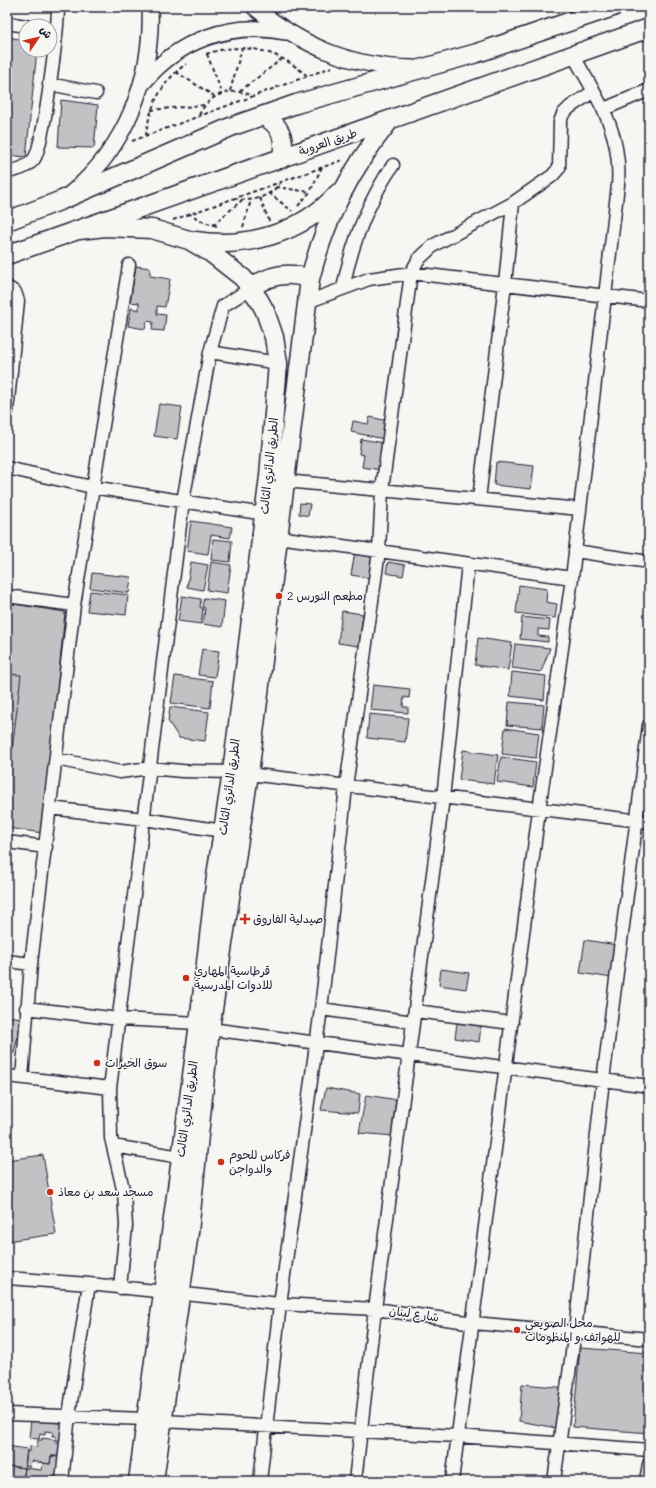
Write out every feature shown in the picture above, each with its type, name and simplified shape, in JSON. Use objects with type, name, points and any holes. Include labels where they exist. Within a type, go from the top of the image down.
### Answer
[{"type":"highway","points":[[7,221],[62,200],[174,150],[263,116],[476,53],[613,7]]},
{"type":"highway","name":"طريق العروبة","points":[[7,255],[649,28]]},
{"type":"highway","points":[[263,116],[274,123],[281,134],[284,146],[281,159]]},
{"type":"highway","name":"الطريق الدائري الثالث","points":[[138,1481],[154,1420],[171,1294],[181,1157],[204,1026],[240,773],[278,537],[295,411],[310,280],[321,241],[345,186],[366,152],[390,120]]},
{"type":"highway","points":[[189,240],[228,243],[267,237],[296,225],[310,217],[328,203],[345,186]]},
{"type":"highway","name":"الطريق الدائري الثالث","points":[[79,230],[105,227],[152,229],[189,240],[228,265],[251,288],[265,312],[277,350],[278,363],[273,439],[264,514],[240,773],[223,831],[216,876],[189,1232],[171,1294]]},
{"type":"highway","points":[[251,288],[266,279],[284,274],[310,280]]},
{"type":"highway","name":"الطريق الدائري الثالث","points":[[154,1420],[154,1481]]},
{"type":"main road","points":[[62,200],[88,177],[110,150],[128,119],[141,87],[148,54],[150,7]]},
{"type":"main road","points":[[254,7],[288,33],[315,47],[352,60],[374,65],[420,69]]},
{"type":"main road","points":[[141,87],[150,75],[173,54],[186,46],[213,34],[228,30],[258,28],[288,33]]},
{"type":"street","points":[[56,18],[58,7]]},
{"type":"street","points":[[7,23],[18,25]]},
{"type":"street","points":[[452,1481],[474,1323],[539,810],[572,578],[618,185],[619,163],[614,135],[604,109],[573,55]]},
{"type":"street","points":[[7,172],[27,166],[37,153],[49,84],[51,58]]},
{"type":"street","points":[[49,84],[96,93]]},
{"type":"street","points":[[604,109],[649,90]]},
{"type":"street","points":[[260,1481],[280,1304],[321,1009],[346,786],[379,551],[382,490],[411,273],[418,260],[434,245],[513,202],[552,176],[559,168],[560,122],[562,114],[594,91]]},
{"type":"street","points":[[343,288],[351,252],[362,221],[372,198],[392,165]]},
{"type":"street","points":[[479,499],[505,284],[513,202]]},
{"type":"street","points":[[22,1078],[26,1008],[74,605],[129,265]]},
{"type":"street","points":[[307,302],[343,288],[383,276],[411,273],[649,302]]},
{"type":"street","points":[[7,287],[15,292],[18,301],[7,412]]},
{"type":"street","points":[[120,1288],[125,1220],[124,1193],[111,1138],[110,1088],[183,501],[210,352],[223,306],[251,288]]},
{"type":"street","points":[[210,352],[278,363]]},
{"type":"street","points":[[7,468],[92,487],[264,514]]},
{"type":"street","points":[[285,481],[580,509]]},
{"type":"street","points":[[278,537],[572,578]]},
{"type":"street","points":[[575,551],[649,562]]},
{"type":"street","points":[[355,1481],[375,1309],[443,798],[468,564]]},
{"type":"street","points":[[7,596],[74,605]]},
{"type":"street","points":[[554,1481],[576,1331],[603,1080],[643,821],[649,725]]},
{"type":"street","points":[[56,759],[120,772],[149,768],[240,773],[539,810],[643,821]]},
{"type":"street","points":[[50,808],[144,819],[223,831]]},
{"type":"street","points":[[7,842],[46,847]]},
{"type":"street","points":[[7,961],[31,964]]},
{"type":"street","points":[[26,1008],[119,1019],[204,1026],[408,1056],[649,1086]]},
{"type":"street","points":[[321,1009],[512,1023]]},
{"type":"street","points":[[7,1076],[110,1088]]},
{"type":"street","points":[[113,1146],[181,1157]]},
{"type":"street","name":"شارع لبنان","points":[[7,1278],[89,1284],[171,1294],[280,1304],[375,1309],[474,1323],[649,1338]]},
{"type":"street","points":[[62,1481],[69,1415],[89,1284]]},
{"type":"street","points":[[7,1414],[69,1415],[458,1436],[560,1442],[649,1450]]},
{"type":"street","points":[[646,1481],[649,1464]]},
{"type":"path","points":[[202,55],[224,49],[242,48],[263,51],[283,58],[307,76]]},
{"type":"path","points":[[230,91],[242,48]]},
{"type":"path","points":[[206,54],[222,93]]},
{"type":"path","points":[[240,91],[283,58]]},
{"type":"path","points":[[132,141],[352,60]]},
{"type":"path","points":[[146,136],[151,110],[161,89],[176,72],[191,61]]},
{"type":"path","points":[[176,72],[214,97]]},
{"type":"path","points":[[199,116],[205,105],[214,97],[222,93],[240,91],[253,96]]},
{"type":"path","points":[[151,110],[205,105]]},
{"type":"path","points":[[152,229],[188,213],[344,159]]},
{"type":"path","points":[[288,213],[310,192],[322,167]]},
{"type":"path","points":[[233,198],[251,200],[260,198],[269,193],[281,181]]},
{"type":"path","points":[[276,187],[310,192]]},
{"type":"path","points":[[269,193],[292,210]]},
{"type":"path","points":[[260,198],[270,223]]},
{"type":"path","points":[[213,225],[242,200]]},
{"type":"path","points":[[242,229],[251,200]]},
{"type":"path","points":[[188,213],[222,228]]},
{"type":"path","points":[[265,225],[274,222]]},
{"type":"path","points":[[237,229],[247,228]]},
{"type":"building","points":[[7,37],[18,39],[18,58],[36,58],[26,157],[7,155]]},
{"type":"building","points":[[61,100],[98,105],[94,148],[58,147]]},
{"type":"building","points":[[136,266],[150,268],[150,276],[170,279],[165,307],[157,306],[157,314],[166,315],[164,331],[152,330],[153,322],[147,321],[145,329],[128,326],[131,308],[139,310],[139,303],[130,302]]},
{"type":"building","points":[[7,298],[11,299],[8,324],[7,324]]},
{"type":"building","points":[[159,404],[182,407],[177,439],[154,436]]},
{"type":"building","points":[[370,417],[388,421],[384,439],[351,432],[353,421],[368,424]]},
{"type":"building","points":[[361,439],[385,443],[381,470],[362,467],[364,455],[359,454]]},
{"type":"building","points":[[496,462],[534,466],[531,489],[494,485]]},
{"type":"building","points":[[300,503],[310,504],[308,516],[299,514]]},
{"type":"building","points":[[191,521],[232,527],[230,538],[211,535],[208,554],[187,551]]},
{"type":"building","points":[[213,539],[232,541],[230,562],[211,560]]},
{"type":"building","points":[[355,552],[374,555],[370,578],[351,575]]},
{"type":"building","points":[[191,562],[208,565],[203,590],[187,587]]},
{"type":"building","points":[[211,562],[231,565],[227,593],[207,590]]},
{"type":"building","points":[[388,562],[405,565],[403,576],[386,573]]},
{"type":"building","points":[[92,573],[131,577],[129,593],[90,588]]},
{"type":"building","points":[[519,585],[547,589],[546,602],[557,604],[555,618],[516,613]]},
{"type":"building","points":[[90,591],[128,595],[126,615],[87,611]]},
{"type":"building","points":[[182,596],[201,599],[200,607],[203,609],[201,624],[178,621]]},
{"type":"building","points":[[204,598],[225,601],[222,627],[203,624],[205,608],[202,607]]},
{"type":"building","points":[[7,603],[65,612],[43,833],[7,828]]},
{"type":"building","points":[[342,611],[363,614],[359,646],[338,643]]},
{"type":"building","points":[[522,617],[550,620],[549,630],[538,629],[538,636],[548,637],[548,642],[520,639]]},
{"type":"building","points":[[478,638],[512,643],[508,670],[475,665]]},
{"type":"building","points":[[515,644],[550,648],[541,672],[512,668]]},
{"type":"building","points":[[202,649],[219,651],[215,677],[198,675]]},
{"type":"building","points":[[512,672],[546,676],[544,700],[510,696]]},
{"type":"building","points":[[7,674],[21,675],[12,750],[7,749]]},
{"type":"building","points":[[175,676],[213,681],[210,708],[171,703]]},
{"type":"building","points":[[373,685],[410,689],[409,698],[404,697],[403,707],[408,707],[408,713],[370,710]]},
{"type":"building","points":[[509,702],[544,705],[542,728],[507,725]]},
{"type":"building","points":[[170,707],[209,712],[205,741],[179,738],[168,721]]},
{"type":"building","points":[[369,714],[408,718],[405,742],[367,738]]},
{"type":"building","points":[[505,728],[539,733],[536,758],[502,754]]},
{"type":"building","points":[[463,750],[498,755],[494,784],[459,780]]},
{"type":"building","points":[[501,757],[536,762],[533,787],[497,782]]},
{"type":"building","points":[[585,940],[617,945],[612,978],[580,973]]},
{"type":"building","points":[[441,969],[469,973],[466,989],[439,985]]},
{"type":"building","points":[[7,1016],[22,1018],[14,1053],[7,1052]]},
{"type":"building","points":[[457,1023],[481,1026],[479,1042],[455,1038]]},
{"type":"building","points":[[326,1088],[360,1094],[358,1113],[321,1110]]},
{"type":"building","points":[[366,1095],[398,1100],[394,1136],[359,1133]]},
{"type":"building","points":[[43,1155],[56,1234],[7,1241],[7,1160]]},
{"type":"building","points":[[580,1348],[649,1353],[649,1433],[573,1427]]},
{"type":"building","points":[[522,1384],[568,1388],[562,1429],[519,1421]]},
{"type":"building","points":[[31,1420],[68,1424],[66,1441],[56,1440],[56,1436],[52,1436],[53,1432],[45,1431],[45,1435],[40,1434],[39,1439],[29,1438]]},
{"type":"building","points":[[42,1438],[57,1440],[56,1443],[65,1444],[63,1456],[51,1456],[50,1464],[31,1461],[30,1467],[25,1466],[27,1451],[30,1451],[30,1446],[37,1447],[38,1440],[42,1440]]},
{"type":"building","points":[[7,1446],[27,1449],[25,1468],[7,1466]]},
{"type":"building","points":[[51,1456],[63,1458],[61,1481],[23,1481],[25,1468],[41,1470],[43,1463],[50,1464]]},
{"type":"building","points":[[7,1466],[25,1468],[23,1481],[7,1481]]},
{"type":"place","name":"مطعم النورس 2","points":[[279,596]]},
{"type":"place","name":"صيدلية الفاروق","points":[[245,919]]},
{"type":"place","name":"قرطاسية المهاري للادوات المدرسية","points":[[186,978]]},
{"type":"place","name":"سوق الخيرات","points":[[97,1063]]},
{"type":"place","name":"فركاس للحوم والدواجن","points":[[221,1162]]},
{"type":"place","name":"مسجد سعد بن معاذ","points":[[50,1192]]},
{"type":"place","name":"محل الصويعي للهواتف و المنظومات","points":[[517,1330]]}]
